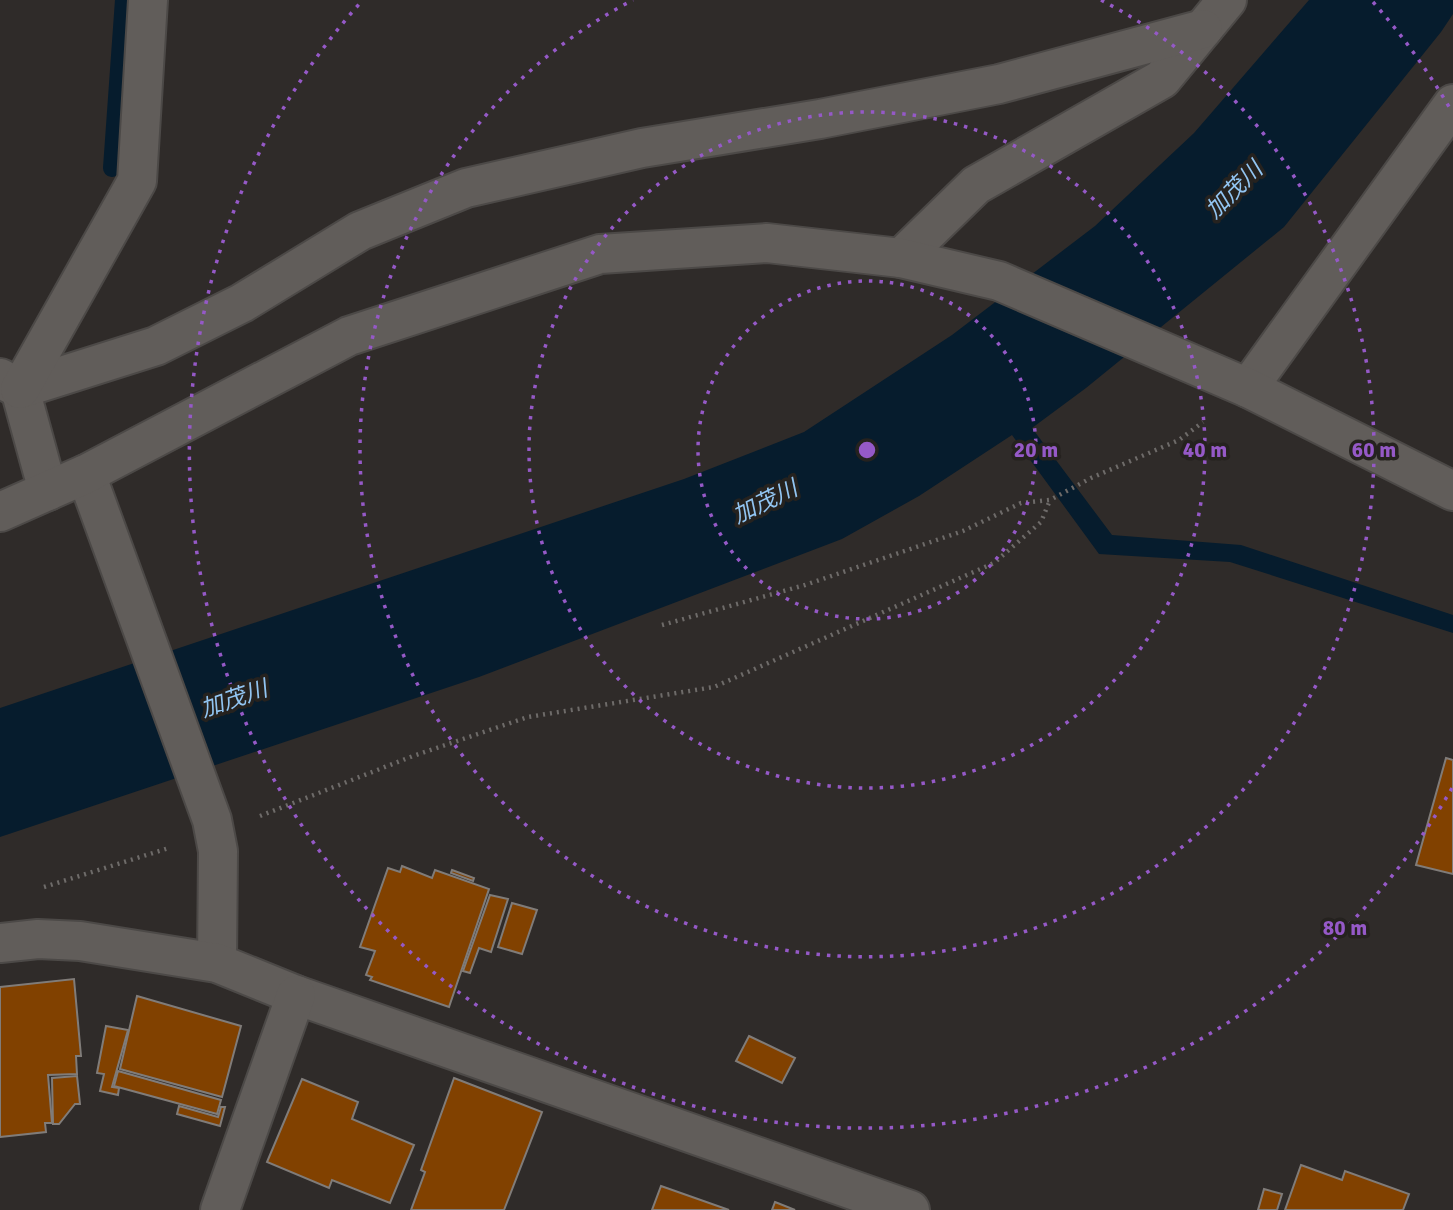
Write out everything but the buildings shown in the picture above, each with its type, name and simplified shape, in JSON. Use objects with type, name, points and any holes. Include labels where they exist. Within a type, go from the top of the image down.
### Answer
[{"type":"street","points":[[10,383],[137,181],[148,0]]},
{"type":"street","points":[[901,258],[976,185],[1162,79],[1227,0]]},
{"type":"street","points":[[10,383],[156,346],[242,303],[360,231],[466,188],[642,148],[820,119],[999,84],[1203,29]]},
{"type":"street","points":[[1248,388],[1453,104]]},
{"type":"street","points":[[0,512],[86,474],[349,336],[600,254],[767,243],[901,258],[999,281],[1196,368],[1248,388],[1453,491]]},
{"type":"street","points":[[10,383],[48,491]]},
{"type":"street","points":[[86,474],[214,827],[218,851],[217,963]]},
{"type":"street","points":[[0,943],[38,939],[80,941],[217,963],[296,995],[910,1210]]},
{"type":"street","points":[[220,1210],[296,995]]},
{"type":"path","points":[[662,625],[805,585],[963,531],[1021,503],[1051,500],[1091,478],[1180,440],[1248,388]]},
{"type":"path","points":[[38,889],[528,717],[715,687],[995,563],[1041,522],[1051,500]]},
{"type":"water","name":"加茂川","points":[[1309,0],[1453,0],[1453,14],[1284,227],[1086,388],[1032,428],[1112,535],[1241,545],[1453,615],[1453,633],[1230,562],[1099,554],[1012,435],[919,496],[842,539],[479,677],[0,837],[0,708],[684,479],[804,432],[952,335],[1095,226],[1194,133]]},
{"type":"waterway","points":[[112,168],[124,0]]}]
